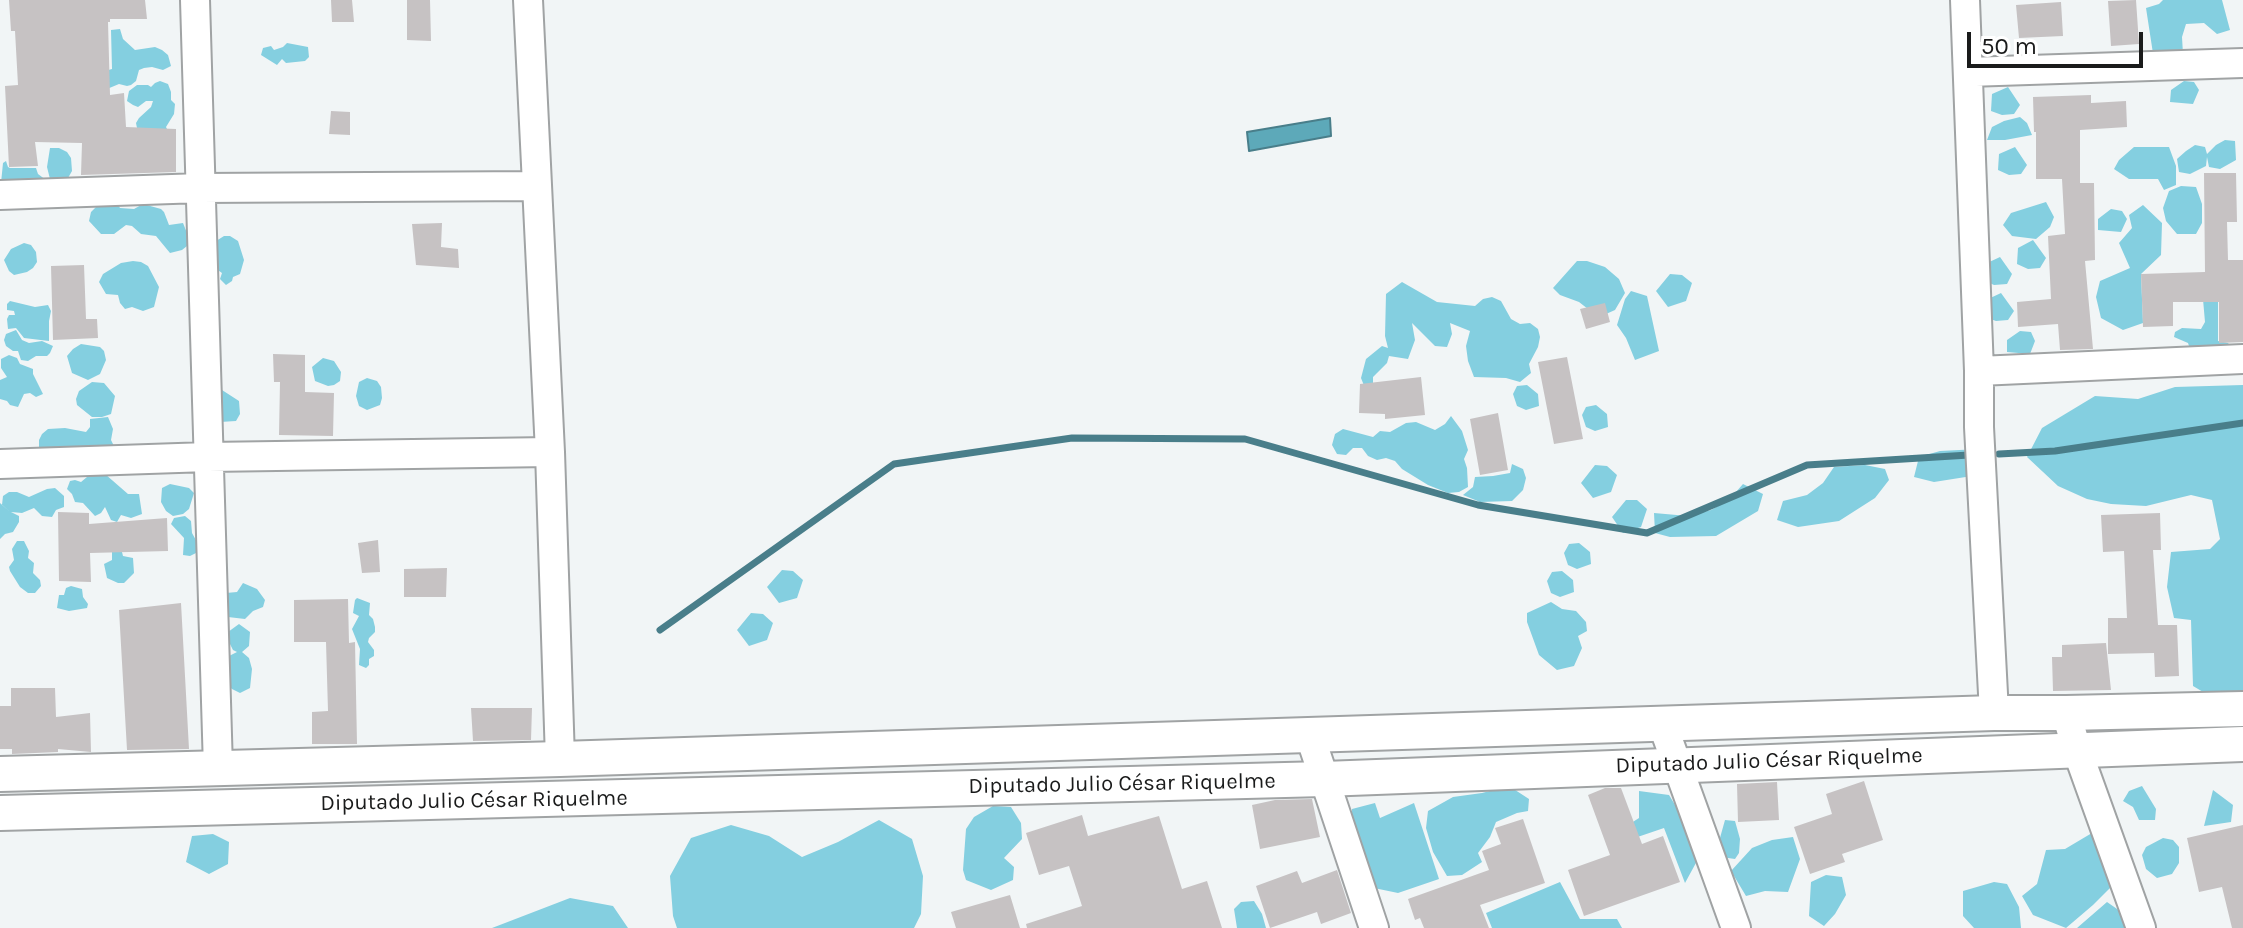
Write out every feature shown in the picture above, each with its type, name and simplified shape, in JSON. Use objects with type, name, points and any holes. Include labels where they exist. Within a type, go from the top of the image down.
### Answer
[{"type":"street","points":[[195,0],[218,768]]},
{"type":"street","points":[[528,0],[550,452],[560,759]]},
{"type":"street","points":[[1965,0],[1979,427],[1994,713]]},
{"type":"street","points":[[1968,72],[2243,63]]},
{"type":"street","points":[[0,195],[201,188],[536,186]]},
{"type":"street","points":[[1979,371],[2243,359]]},
{"type":"street","points":[[0,464],[208,457],[550,452]]},
{"type":"street","name":"Diputado Julio César Riquelme","points":[[0,774],[1994,713],[2243,709]]},
{"type":"street","points":[[2184,710],[2185,746]]},
{"type":"street","points":[[2066,713],[2141,928]]},
{"type":"street","points":[[1662,723],[1736,928]]},
{"type":"street","points":[[1310,736],[1374,928]]},
{"type":"street","name":"Diputado Julio César Riquelme","points":[[0,813],[1324,779],[2243,744]]},
{"type":"shaded area","points":[[2163,0],[2222,0],[2230,30],[2217,34],[2204,23],[2186,24],[2182,37],[2183,54],[2154,60],[2146,8]]},
{"type":"shaded area","points":[[120,29],[123,39],[135,50],[155,47],[162,50],[168,55],[171,66],[163,70],[144,68],[139,70],[136,81],[131,85],[119,84],[107,89],[101,72],[112,69],[111,30]]},
{"type":"shaded area","points":[[287,43],[308,47],[309,57],[305,61],[286,63],[282,59],[277,65],[261,55],[263,48],[271,46],[274,50]]},
{"type":"shaded area","points":[[160,81],[168,84],[171,100],[175,104],[174,114],[166,127],[169,133],[137,128],[136,123],[153,101],[146,101],[138,107],[127,101],[129,91],[137,85],[151,87]]},
{"type":"shaded area","points":[[2184,81],[2194,82],[2199,90],[2193,104],[2170,102],[2171,90]]},
{"type":"shaded area","points":[[2008,87],[2020,105],[2014,114],[2002,115],[1991,111],[1992,94]]},
{"type":"shaded area","points":[[2020,117],[2027,123],[2032,135],[1987,140],[1992,127]]},
{"type":"shaded area","points":[[1330,118],[1331,136],[1249,151],[1247,132]]},
{"type":"shaded area","points":[[2225,140],[2235,141],[2236,160],[2220,169],[2209,167],[2207,157],[2206,166],[2190,174],[2179,172],[2177,159],[2186,151],[2195,145],[2205,147],[2207,154]]},
{"type":"shaded area","points":[[2015,147],[2027,165],[2021,174],[2009,175],[1998,170],[1999,154]]},
{"type":"shaded area","points":[[2134,147],[2169,147],[2176,166],[2176,185],[2164,190],[2158,179],[2129,179],[2114,169]]},
{"type":"shaded area","points":[[50,148],[59,148],[71,158],[72,171],[68,178],[61,181],[50,179],[47,167]]},
{"type":"shaded area","points":[[6,161],[10,168],[36,168],[46,180],[1,183],[3,163]]},
{"type":"shaded area","points":[[2181,186],[2196,187],[2202,204],[2202,223],[2196,234],[2177,234],[2166,221],[2163,208],[2169,191]]},
{"type":"shaded area","points":[[2046,202],[2054,217],[2050,227],[2036,239],[2012,236],[2003,225],[2011,213]]},
{"type":"shaded area","points":[[143,204],[161,209],[169,225],[183,223],[189,238],[187,246],[170,253],[156,236],[141,234],[132,226],[126,225],[114,234],[101,234],[89,221],[96,207],[118,205],[120,208],[134,209]]},
{"type":"shaded area","points":[[2143,205],[2162,223],[2161,255],[2141,274],[2143,323],[2123,330],[2101,318],[2096,297],[2100,281],[2130,268],[2119,243],[2132,228],[2129,215]]},
{"type":"shaded area","points":[[2111,209],[2122,211],[2127,219],[2121,232],[2098,230],[2098,219]]},
{"type":"shaded area","points":[[224,236],[238,241],[244,260],[240,274],[226,285],[220,279],[222,273],[212,266],[213,243]]},
{"type":"shaded area","points":[[2033,240],[2046,258],[2040,268],[2028,269],[2017,264],[2018,248]]},
{"type":"shaded area","points":[[24,243],[31,245],[36,252],[37,262],[27,272],[14,275],[4,260],[11,249]]},
{"type":"shaded area","points":[[2000,257],[2012,274],[2007,284],[1994,285],[1983,280],[1985,264]]},
{"type":"shaded area","points":[[133,261],[148,266],[159,287],[154,307],[143,311],[132,307],[125,309],[118,295],[106,294],[99,282],[103,274],[121,263]]},
{"type":"shaded area","points":[[1577,261],[1605,267],[1619,279],[1625,293],[1615,310],[1606,314],[1588,309],[1560,295],[1553,288]]},
{"type":"shaded area","points":[[1670,274],[1682,275],[1692,283],[1686,301],[1668,307],[1656,291]]},
{"type":"shaded area","points":[[1402,282],[1437,302],[1475,306],[1483,299],[1492,297],[1501,301],[1511,319],[1520,324],[1530,323],[1538,329],[1538,347],[1529,364],[1531,373],[1520,382],[1506,378],[1474,377],[1466,346],[1470,331],[1450,323],[1452,334],[1447,347],[1435,346],[1412,323],[1415,340],[1408,359],[1389,356],[1387,363],[1373,377],[1373,388],[1365,388],[1361,378],[1366,359],[1382,346],[1388,348],[1385,336],[1386,294]]},
{"type":"shaded area","points":[[2218,286],[2218,341],[2228,343],[2235,351],[2193,358],[2188,343],[2174,337],[2175,332],[2182,328],[2201,329],[2205,322],[2202,288]]},
{"type":"shaded area","points":[[1631,291],[1647,296],[1659,351],[1635,360],[1617,325],[1625,299]]},
{"type":"shaded area","points":[[2001,293],[2014,311],[2008,320],[1996,321],[1985,317],[1986,300]]},
{"type":"shaded area","points":[[10,301],[35,307],[48,305],[51,311],[49,341],[24,338],[16,328],[8,329],[9,315],[15,315],[14,311],[7,310]]},
{"type":"shaded area","points":[[16,330],[22,340],[29,343],[42,341],[53,346],[50,353],[28,361],[21,360],[18,351],[6,346],[4,340],[6,334]]},
{"type":"shaded area","points":[[2020,331],[2031,332],[2035,341],[2030,354],[2007,352],[2007,340]]},
{"type":"shaded area","points":[[81,344],[100,347],[106,360],[100,374],[88,380],[72,373],[67,356]]},
{"type":"shaded area","points":[[9,355],[33,369],[43,394],[36,397],[30,393],[24,394],[18,407],[0,399],[0,380],[7,377],[1,368],[1,359]]},
{"type":"shaded area","points":[[323,358],[334,361],[341,372],[340,381],[334,385],[315,381],[312,367]]},
{"type":"shaded area","points":[[367,378],[377,381],[382,398],[380,405],[367,410],[359,406],[356,396],[359,382]]},
{"type":"shaded area","points":[[92,382],[104,383],[115,396],[111,414],[92,417],[77,405],[79,391]]},
{"type":"shaded area","points":[[1527,385],[1538,394],[1539,406],[1526,410],[1517,406],[1513,394],[1517,386]]},
{"type":"shaded area","points":[[2243,385],[2243,695],[2220,702],[2193,686],[2191,620],[2174,618],[2167,587],[2171,552],[2210,549],[2220,539],[2212,500],[2191,495],[2146,506],[2087,499],[2058,486],[2027,457],[2042,428],[2095,396],[2138,399],[2175,387]]},
{"type":"shaded area","points":[[222,390],[239,401],[240,414],[236,421],[220,422],[217,391]]},
{"type":"shaded area","points":[[1596,405],[1607,414],[1608,427],[1595,431],[1586,427],[1582,415],[1586,407]]},
{"type":"shaded area","points":[[1451,416],[1462,431],[1468,450],[1464,459],[1468,487],[1459,492],[1448,493],[1428,485],[1395,461],[1386,458],[1377,460],[1368,456],[1362,448],[1353,448],[1346,455],[1337,454],[1332,445],[1335,434],[1343,429],[1373,437],[1380,431],[1390,432],[1406,423],[1416,422],[1435,430]]},
{"type":"shaded area","points":[[108,417],[113,429],[111,440],[117,452],[55,453],[39,447],[42,434],[48,429],[86,432],[90,419]]},
{"type":"shaded area","points":[[1979,449],[1972,476],[1934,482],[1914,477],[1919,457],[1940,451]]},
{"type":"shaded area","points":[[1512,464],[1523,469],[1526,478],[1523,490],[1512,501],[1480,502],[1463,495],[1473,487],[1475,477],[1510,473]]},
{"type":"shaded area","points":[[1595,465],[1607,466],[1617,475],[1611,492],[1593,498],[1581,483]]},
{"type":"shaded area","points":[[1865,465],[1885,469],[1889,480],[1875,498],[1839,521],[1798,527],[1777,520],[1783,501],[1807,495],[1823,483],[1834,467]]},
{"type":"shaded area","points":[[93,472],[105,474],[128,494],[139,494],[142,514],[131,518],[121,515],[117,522],[111,520],[105,507],[95,516],[83,503],[75,502],[67,489],[70,481],[81,482]]},
{"type":"shaded area","points":[[170,484],[189,488],[194,493],[189,509],[183,514],[173,516],[161,502],[162,488]]},
{"type":"shaded area","points":[[1743,484],[1763,494],[1758,511],[1716,536],[1670,537],[1655,533],[1654,513],[1688,516],[1711,510],[1729,500]]},
{"type":"shaded area","points":[[55,488],[64,496],[64,507],[56,510],[52,517],[42,516],[34,508],[22,513],[11,512],[19,516],[19,522],[13,532],[0,539],[0,503],[2,505],[3,496],[9,492],[29,497]]},
{"type":"shaded area","points":[[1626,500],[1637,500],[1647,509],[1641,527],[1623,533],[1612,517]]},
{"type":"shaded area","points":[[185,516],[191,521],[197,542],[196,553],[190,556],[183,555],[184,538],[171,524],[174,518]]},
{"type":"shaded area","points":[[17,541],[24,541],[29,551],[28,558],[34,563],[33,573],[40,580],[41,586],[35,593],[28,593],[20,587],[10,571],[14,560],[12,549]]},
{"type":"shaded area","points":[[1579,543],[1590,552],[1591,564],[1577,569],[1568,565],[1564,553],[1569,544]]},
{"type":"shaded area","points":[[120,544],[123,556],[133,558],[134,573],[124,583],[107,578],[104,564],[112,560],[112,547]]},
{"type":"shaded area","points":[[782,570],[793,571],[803,580],[797,598],[779,603],[767,587]]},
{"type":"shaded area","points":[[1562,571],[1573,580],[1574,592],[1560,597],[1551,593],[1547,581],[1552,572]]},
{"type":"shaded area","points":[[243,583],[257,589],[265,600],[263,607],[245,619],[220,613],[226,593],[237,592]]},
{"type":"shaded area","points":[[66,588],[82,589],[87,608],[69,611],[57,608],[59,595],[64,595]]},
{"type":"shaded area","points":[[357,598],[370,603],[369,615],[375,627],[368,642],[374,656],[369,659],[366,668],[359,665],[360,649],[352,629],[359,616],[353,613]]},
{"type":"shaded area","points":[[1551,602],[1562,609],[1576,611],[1586,622],[1587,631],[1578,636],[1582,648],[1574,666],[1557,670],[1539,655],[1527,622],[1527,613]]},
{"type":"shaded area","points":[[751,613],[763,614],[773,623],[767,640],[749,646],[737,630]]},
{"type":"shaded area","points":[[239,624],[250,632],[249,646],[242,652],[249,658],[252,669],[250,688],[240,693],[220,677],[223,659],[237,652],[227,638],[228,632]]},
{"type":"shaded area","points":[[1509,786],[1529,799],[1528,811],[1496,822],[1478,853],[1482,862],[1462,875],[1447,876],[1433,852],[1426,828],[1428,811],[1453,797]]},
{"type":"shaded area","points":[[2142,786],[2156,809],[2155,820],[2139,820],[2133,807],[2123,801],[2129,791]]},
{"type":"shaded area","points":[[2213,790],[2233,805],[2231,822],[2204,826]]},
{"type":"shaded area","points":[[1639,791],[1669,795],[1691,831],[1697,861],[1685,883],[1664,828],[1614,845],[1611,836],[1639,818]]},
{"type":"shaded area","points":[[1375,803],[1380,818],[1414,803],[1439,879],[1398,893],[1374,888],[1351,830],[1352,809]]},
{"type":"shaded area","points":[[993,806],[1011,807],[1021,823],[1022,839],[1004,858],[1014,867],[1013,880],[991,890],[966,880],[963,870],[966,829],[974,817]]},
{"type":"shaded area","points":[[879,820],[912,839],[923,876],[921,914],[914,928],[677,928],[670,876],[691,838],[731,825],[769,836],[802,857]]},
{"type":"shaded area","points":[[1725,820],[1735,821],[1740,839],[1739,853],[1735,859],[1721,857],[1718,845]]},
{"type":"shaded area","points":[[2097,830],[2116,882],[2066,928],[2033,915],[2022,896],[2037,884],[2046,850],[2065,849]]},
{"type":"shaded area","points":[[213,834],[229,842],[228,864],[209,874],[186,862],[192,836]]},
{"type":"shaded area","points":[[1793,837],[1800,859],[1788,892],[1765,891],[1746,896],[1731,871],[1752,848],[1772,840]]},
{"type":"shaded area","points":[[2163,838],[2173,840],[2179,847],[2179,863],[2172,874],[2157,878],[2146,869],[2142,855],[2146,847]]},
{"type":"shaded area","points":[[1826,875],[1842,877],[1846,895],[1824,926],[1809,916],[1811,882]]},
{"type":"shaded area","points":[[1560,882],[1580,919],[1617,919],[1622,928],[1492,928],[1486,913]]},
{"type":"shaded area","points":[[1994,882],[2007,884],[2019,907],[2021,928],[1974,928],[1963,916],[1963,891]]},
{"type":"shaded area","points":[[570,898],[613,906],[628,928],[492,928]]},
{"type":"shaded area","points":[[1254,901],[1266,928],[1237,928],[1234,909],[1241,902]]},
{"type":"shaded area","points":[[2107,902],[2120,911],[2125,928],[2077,928]]},
{"type":"building","points":[[9,0],[145,0],[147,19],[110,19],[108,22],[110,95],[124,93],[126,127],[176,129],[176,172],[81,175],[82,143],[35,142],[38,166],[9,167],[5,86],[18,85],[15,31],[11,31]]},
{"type":"building","points":[[331,0],[352,0],[354,22],[332,22]]},
{"type":"building","points":[[407,0],[430,0],[431,41],[407,40]]},
{"type":"building","points":[[2136,0],[2139,44],[2111,46],[2108,1]]},
{"type":"building","points":[[2061,2],[2063,36],[2019,38],[2016,5]]},
{"type":"building","points":[[2091,95],[2091,103],[2126,101],[2127,127],[2080,130],[2080,183],[2094,183],[2095,260],[2085,261],[2093,349],[2060,350],[2058,324],[2018,327],[2017,302],[2051,299],[2048,236],[2065,234],[2062,179],[2036,179],[2033,97]]},
{"type":"building","points":[[331,111],[350,112],[350,135],[329,134]]},
{"type":"building","points":[[2204,173],[2236,173],[2237,222],[2227,222],[2228,260],[2243,260],[2243,342],[2219,343],[2219,302],[2173,302],[2173,326],[2143,327],[2141,274],[2205,272]]},
{"type":"building","points":[[442,223],[441,247],[458,249],[459,268],[416,265],[412,224]]},
{"type":"building","points":[[84,265],[86,319],[97,319],[98,338],[53,340],[51,266]]},
{"type":"building","points":[[1605,303],[1610,322],[1586,329],[1580,309]]},
{"type":"building","points":[[273,354],[305,355],[305,392],[334,393],[333,436],[279,435],[280,382],[274,382]]},
{"type":"building","points":[[1567,357],[1583,439],[1554,444],[1538,362]]},
{"type":"building","points":[[1421,377],[1425,415],[1385,419],[1385,414],[1359,413],[1360,384]]},
{"type":"building","points":[[1498,413],[1508,470],[1480,475],[1470,419]]},
{"type":"building","points":[[58,512],[89,513],[89,524],[167,518],[168,551],[90,553],[91,582],[59,581]]},
{"type":"building","points":[[2160,513],[2161,550],[2153,550],[2158,625],[2177,625],[2179,676],[2155,677],[2154,653],[2108,654],[2108,618],[2127,618],[2124,551],[2103,552],[2101,515]]},
{"type":"building","points":[[378,540],[380,572],[362,573],[358,543]]},
{"type":"building","points":[[447,568],[446,597],[404,597],[404,569]]},
{"type":"building","points":[[348,599],[349,643],[355,642],[357,744],[312,744],[312,712],[328,711],[326,642],[294,642],[294,600]]},
{"type":"building","points":[[181,603],[189,749],[127,750],[119,610]]},
{"type":"building","points":[[2106,643],[2111,690],[2053,691],[2052,657],[2062,657],[2062,645]]},
{"type":"building","points":[[11,688],[55,688],[56,717],[90,713],[91,752],[58,749],[58,752],[12,754],[12,749],[0,749],[0,706],[11,706]]},
{"type":"building","points":[[471,708],[532,708],[531,740],[473,741]]},
{"type":"building","points":[[1864,781],[1883,840],[1842,854],[1845,862],[1810,874],[1794,827],[1832,814],[1826,794]]},
{"type":"building","points":[[1777,782],[1779,820],[1738,822],[1737,784]]},
{"type":"building","points":[[1605,788],[1621,788],[1642,844],[1663,836],[1680,882],[1584,916],[1568,870],[1610,855],[1588,795]]},
{"type":"building","points":[[1312,799],[1320,837],[1260,849],[1252,805],[1275,800]]},
{"type":"building","points":[[1082,815],[1088,836],[1159,816],[1182,889],[1207,881],[1222,928],[1027,928],[1026,924],[1082,906],[1069,866],[1039,875],[1026,833]]},
{"type":"building","points":[[1523,819],[1545,883],[1480,905],[1489,928],[1424,928],[1420,918],[1415,920],[1408,899],[1489,870],[1482,851],[1501,844],[1495,828]]},
{"type":"building","points":[[2243,825],[2243,928],[2232,928],[2222,887],[2199,892],[2187,838]]},
{"type":"building","points":[[1337,870],[1351,913],[1321,924],[1317,912],[1270,928],[1256,886],[1297,871],[1302,883]]},
{"type":"building","points":[[1010,895],[1020,928],[956,928],[951,912]]},
{"type":"waterway","points":[[1999,454],[2055,451],[2243,423]]},
{"type":"waterway","points":[[660,630],[894,464],[1072,438],[1245,439],[1478,505],[1647,533],[1807,465],[1969,455]]}]
